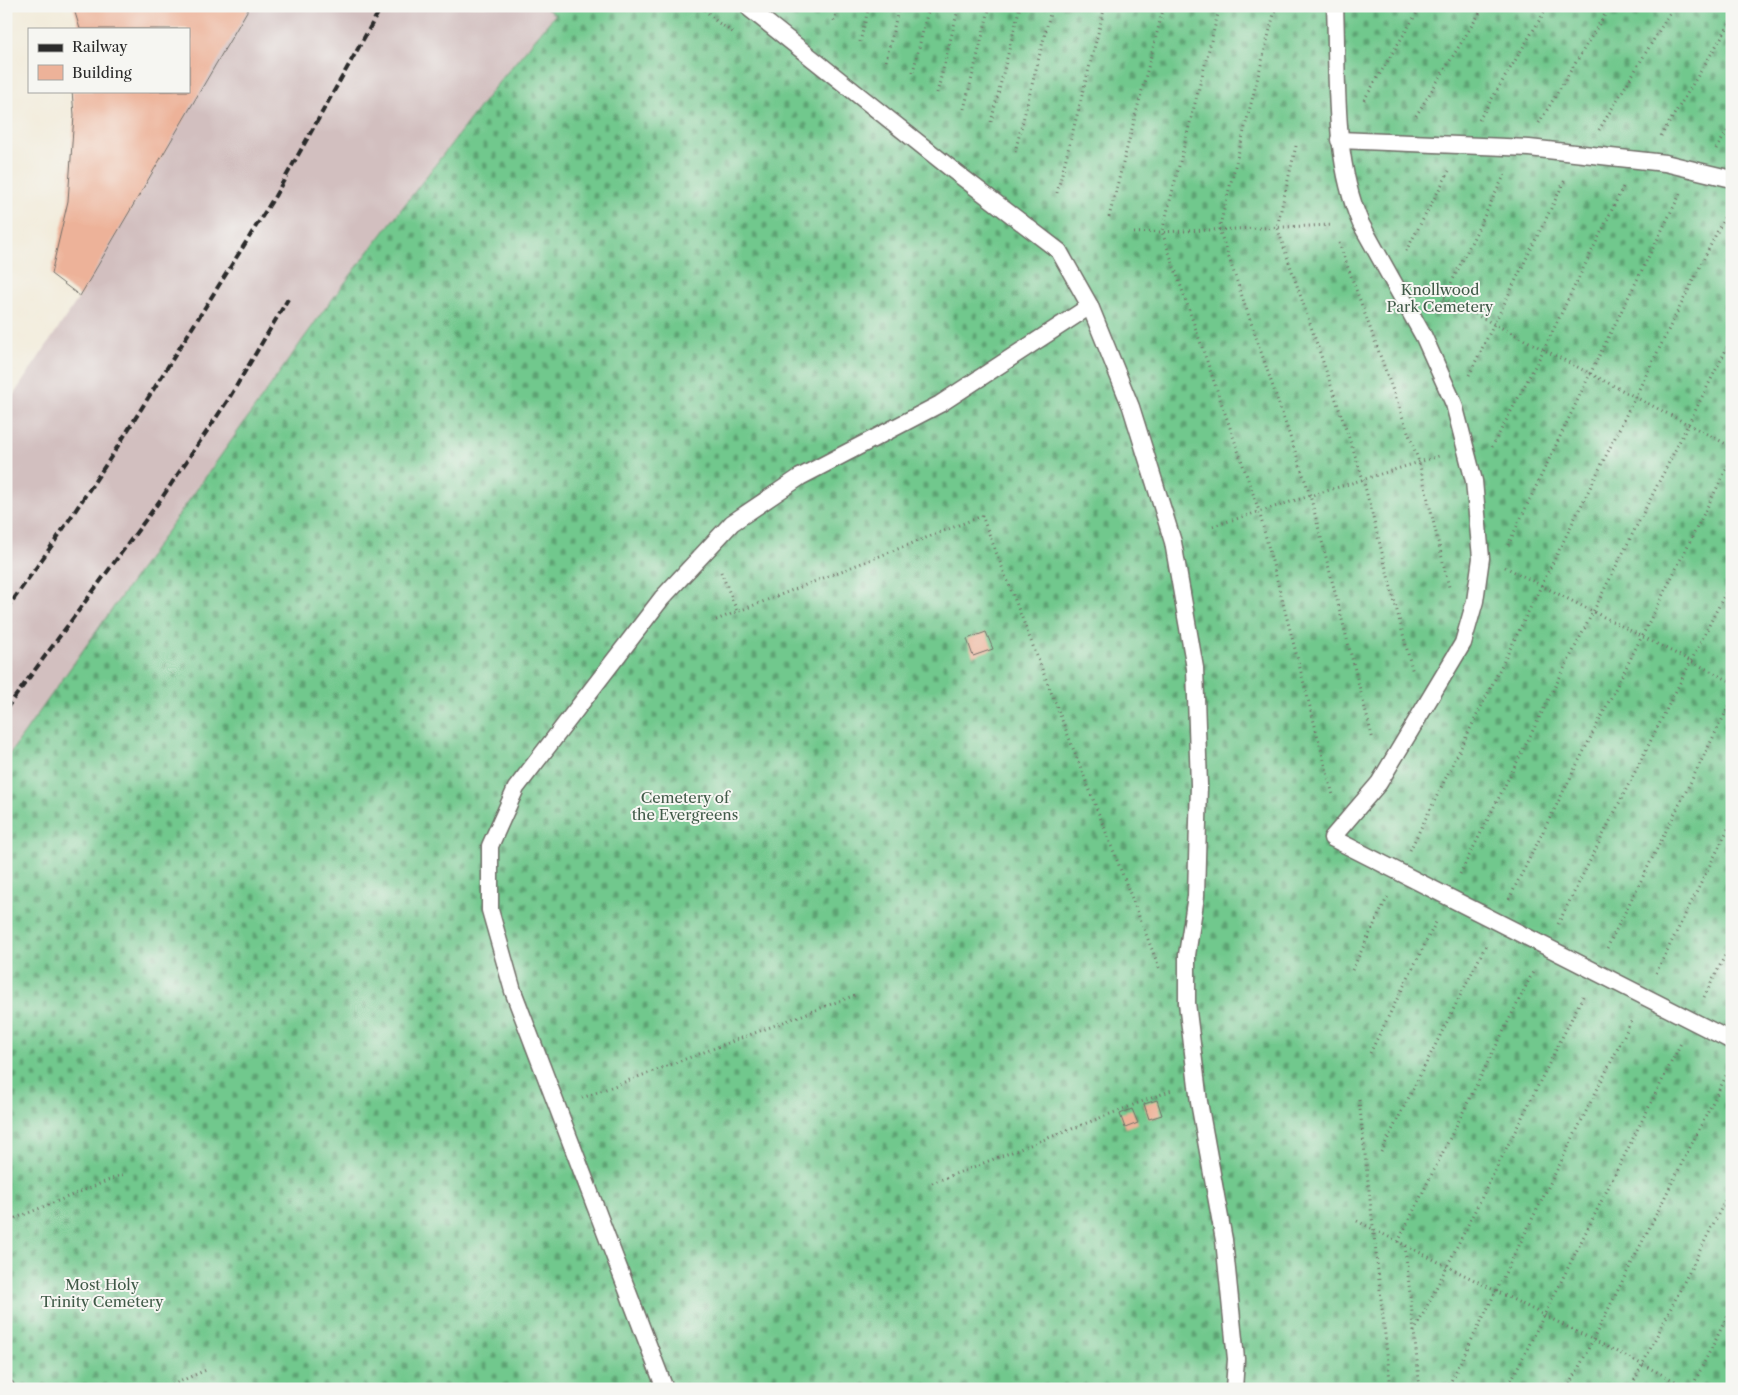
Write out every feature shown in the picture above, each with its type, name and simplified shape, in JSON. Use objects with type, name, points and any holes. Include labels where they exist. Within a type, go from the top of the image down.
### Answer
[{"type":"lane","points":[[748,6],[954,171],[1058,251],[1090,306],[1131,406],[1173,542],[1195,668],[1199,785],[1196,896],[1187,955],[1187,1003],[1199,1102],[1224,1240],[1236,1359],[1234,1389]]},
{"type":"lane","points":[[1335,6],[1340,140],[1353,206],[1361,224],[1424,337],[1454,404],[1474,481],[1482,558],[1475,601],[1463,643],[1383,777],[1332,838],[1732,1041]]},
{"type":"lane","points":[[1340,140],[1521,148],[1665,163],[1732,179]]},
{"type":"lane","points":[[665,1389],[513,990],[490,910],[490,846],[516,788],[662,598],[732,523],[800,477],[940,404],[1090,306]]},
{"type":"path","points":[[701,6],[717,22],[742,37]]},
{"type":"path","points":[[834,21],[838,6]]},
{"type":"path","points":[[860,42],[869,6]]},
{"type":"path","points":[[886,61],[899,6]]},
{"type":"path","points":[[912,72],[929,6]]},
{"type":"path","points":[[937,94],[959,6]]},
{"type":"path","points":[[964,108],[990,6]]},
{"type":"path","points":[[991,122],[1020,6]]},
{"type":"path","points":[[1014,152],[1052,6]]},
{"type":"path","points":[[1057,193],[1105,6]]},
{"type":"path","points":[[1109,217],[1164,6]]},
{"type":"path","points":[[1220,6],[1162,232],[1259,511],[1342,827]]},
{"type":"path","points":[[1276,6],[1219,229],[1310,495],[1383,777]]},
{"type":"path","points":[[1340,140],[1421,6]]},
{"type":"path","points":[[1400,143],[1484,6]]},
{"type":"path","points":[[1391,278],[1463,146],[1548,6]]},
{"type":"path","points":[[1424,337],[1521,148],[1610,6]]},
{"type":"path","points":[[1454,404],[1581,154],[1674,6]]},
{"type":"path","points":[[1474,481],[1641,160],[1732,20]]},
{"type":"path","points":[[1296,146],[1277,227],[1363,479],[1423,710]]},
{"type":"path","points":[[1499,564],[1590,374],[1692,169]]},
{"type":"path","points":[[1352,970],[1732,204]]},
{"type":"path","points":[[1134,233],[1361,224]]},
{"type":"path","points":[[1333,225],[1419,462],[1451,596]]},
{"type":"path","points":[[1444,298],[1732,447]]},
{"type":"path","points":[[1370,1054],[1732,338]]},
{"type":"path","points":[[1213,526],[1466,447]]},
{"type":"path","points":[[1381,1152],[1732,458]]},
{"type":"path","points":[[716,620],[982,516],[1163,978]]},
{"type":"path","points":[[711,546],[737,611]]},
{"type":"path","points":[[1482,558],[1499,564],[1732,682]]},
{"type":"path","points":[[1398,1242],[1732,580]]},
{"type":"path","points":[[1414,1332],[1732,700]]},
{"type":"path","points":[[1447,1389],[1732,821]]},
{"type":"path","points":[[1507,1389],[1732,942]]},
{"type":"path","points":[[558,1107],[858,994]]},
{"type":"path","points":[[1568,1389],[1732,1065]]},
{"type":"path","points":[[932,1183],[1178,1088]]},
{"type":"path","points":[[1359,1100],[1391,1389]]},
{"type":"path","points":[[6,1222],[124,1174]]},
{"type":"path","points":[[1630,1389],[1732,1187]]},
{"type":"path","points":[[1357,1221],[1691,1389],[1732,1307]]},
{"type":"path","points":[[1404,1245],[1420,1389]]},
{"type":"path","points":[[163,1389],[206,1370]]},
{"type":"shaded area","points":[[250,6],[544,6],[556,14],[494,88],[321,314],[6,759],[6,406],[80,296]]},
{"type":"green space","name":"Cemetery of the Evergreens","points":[[544,6],[1732,6],[1732,1389],[6,1389],[6,759],[321,314],[494,88],[555,15]]},
{"type":"building","points":[[73,6],[250,6],[80,296],[51,274],[68,201],[74,115],[72,92],[190,92],[190,28],[80,28]]},
{"type":"building","points":[[986,632],[993,649],[973,656],[967,639]]},
{"type":"building","points":[[1157,1100],[1162,1115],[1149,1119],[1144,1104]]},
{"type":"building","points":[[1132,1109],[1138,1123],[1125,1128],[1120,1114]]},
{"type":"railway","points":[[6,610],[111,457],[275,196],[382,6]]},
{"type":"railway","points":[[6,709],[161,499],[228,400],[288,299]]},
{"type":"park label","name":"Knollwood Park Cemetery","points":[[1440,298]]},
{"type":"park label","name":"Most Holy Trinity Cemetery","points":[[102,1294]]}]
